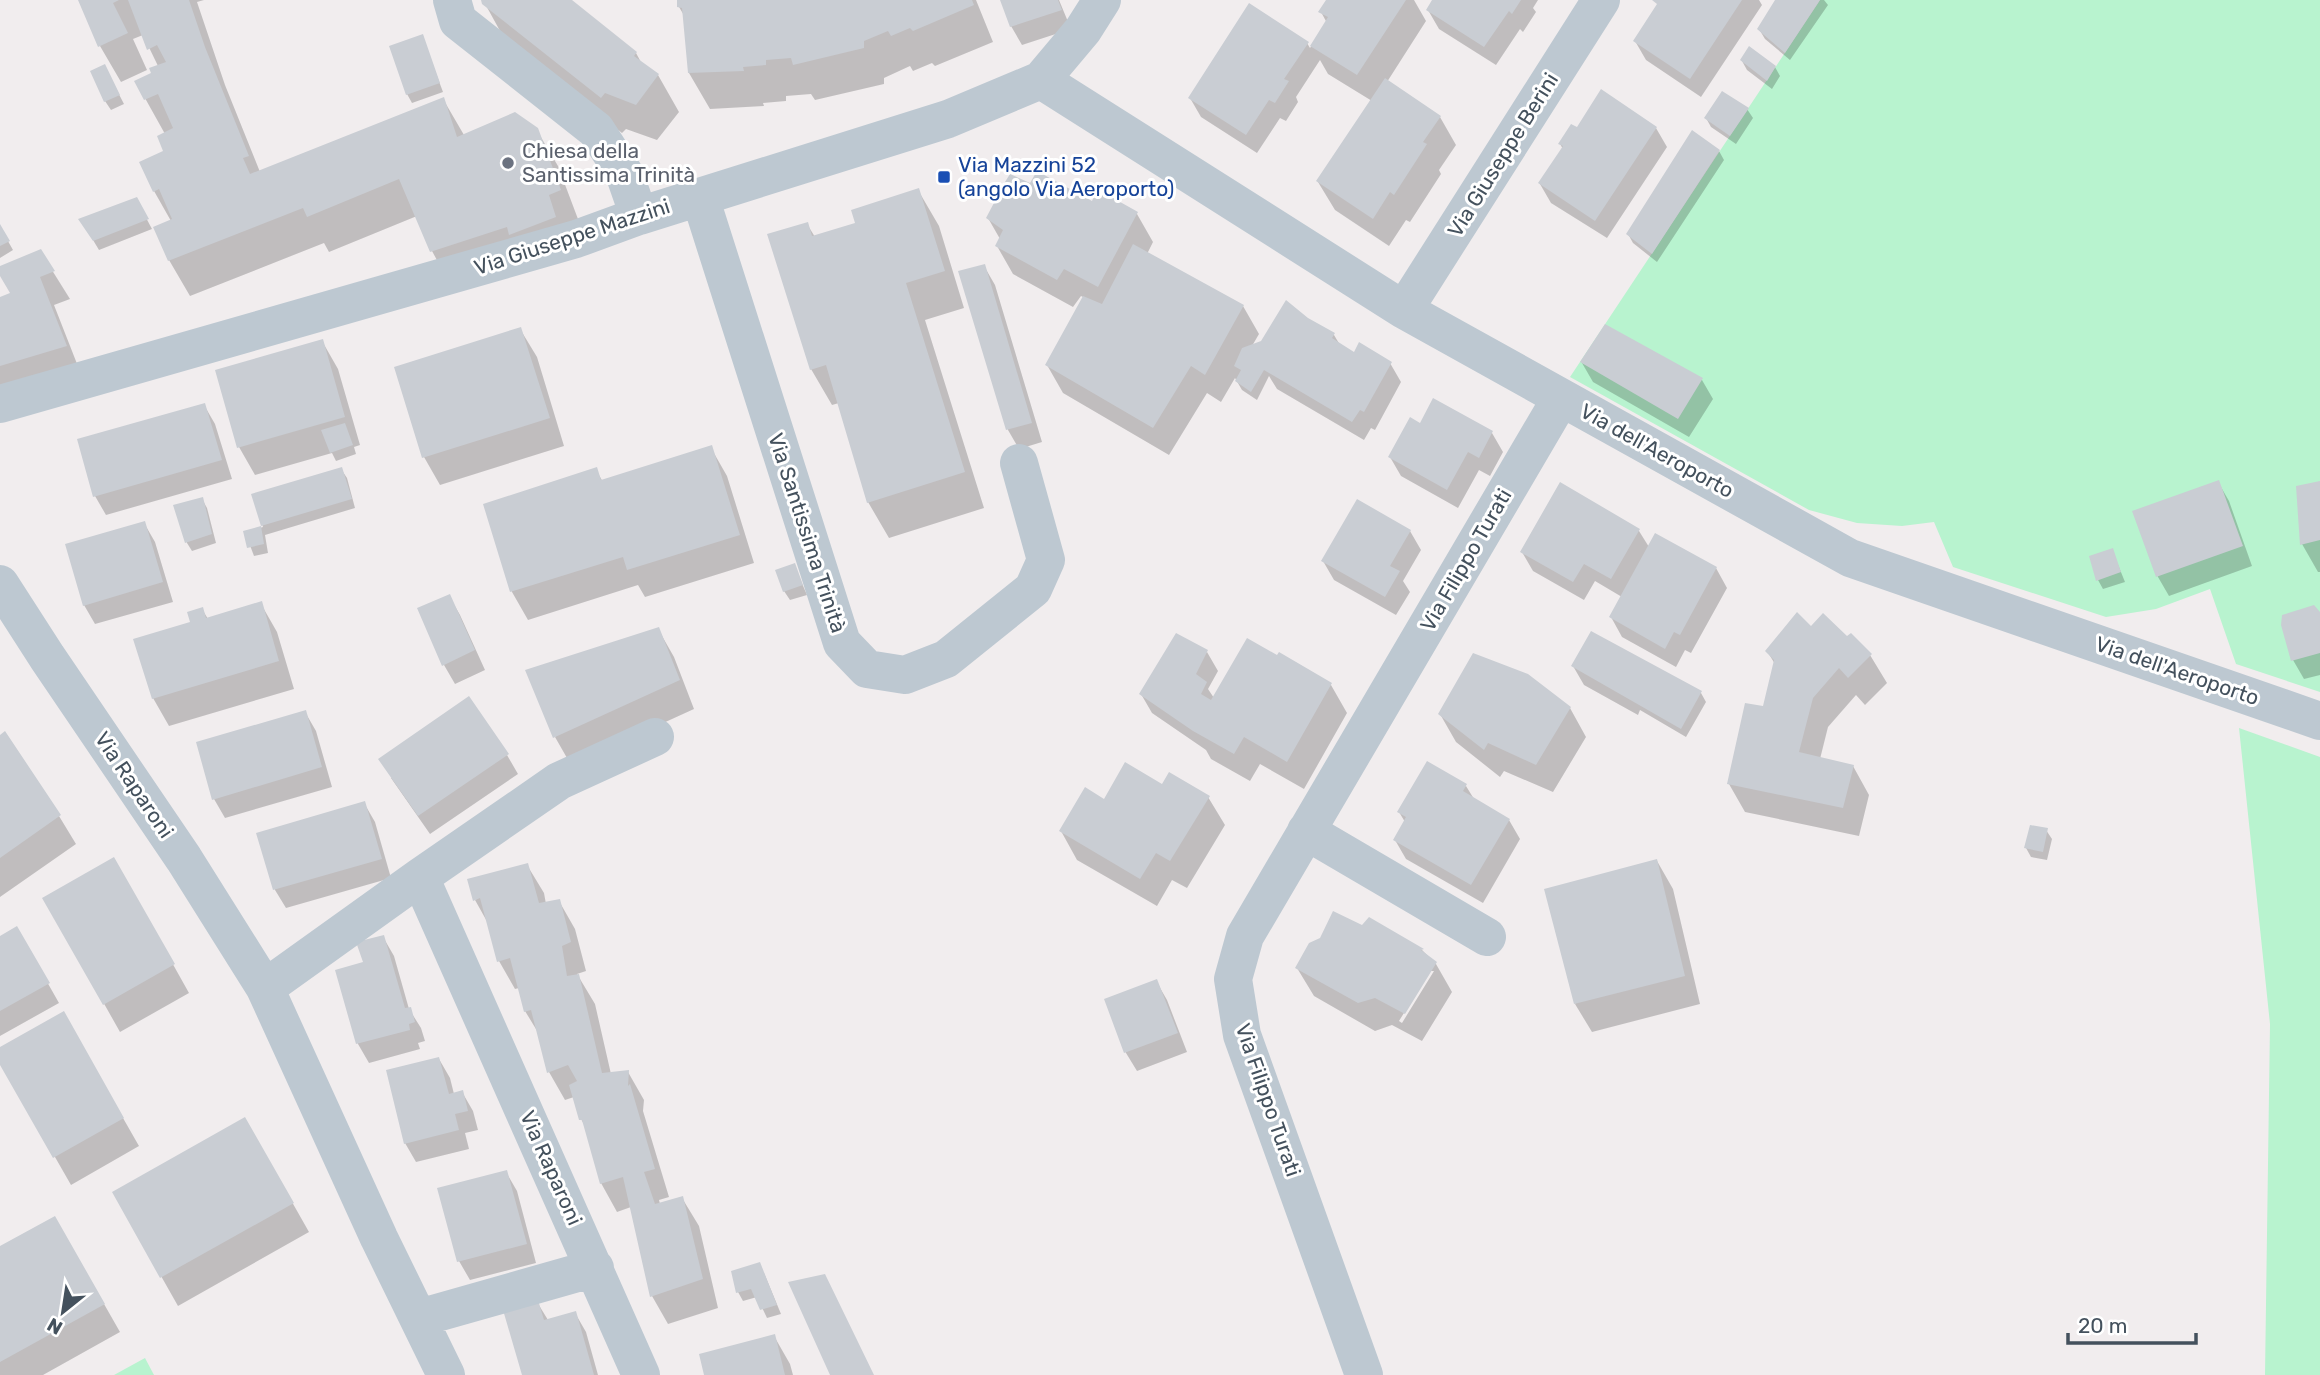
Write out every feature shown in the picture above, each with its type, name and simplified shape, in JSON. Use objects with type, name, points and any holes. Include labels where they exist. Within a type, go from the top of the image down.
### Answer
[{"type":"street","points":[[452,0],[458,21],[596,130],[624,173],[639,216]]},
{"type":"street","name":"Via Giuseppe Mazzini","points":[[0,404],[576,239],[639,216],[948,119],[1041,80],[1083,30],[1102,0]]},
{"type":"street","name":"Via Giuseppe Berini","points":[[1404,310],[1601,0]]},
{"type":"street","name":"Via dell'Aeroporto","points":[[1041,80],[1404,310],[1850,558],[2320,721]]},
{"type":"street","name":"Via Santissima Trinità","points":[[700,197],[842,643],[867,669],[905,675],[946,659],[1033,589],[1046,560],[1019,463]]},
{"type":"street","name":"Via Filippo Turati","points":[[1364,1375],[1242,1035],[1233,979],[1245,936],[1561,398]]},
{"type":"street","name":"Via Raparoni","points":[[0,584],[184,859],[265,988],[379,1238],[446,1375]]},
{"type":"street","points":[[265,988],[559,781],[655,737]]},
{"type":"street","points":[[1306,831],[1488,937]]},
{"type":"street","name":"Via Raparoni","points":[[420,877],[641,1375]]},
{"type":"street","points":[[419,1318],[595,1268]]},
{"type":"green space","points":[[1820,0],[2320,0],[2320,692],[2236,664],[2210,589],[2156,609],[2106,617],[1953,567],[1934,522],[1902,526],[1857,523],[1809,510],[1570,377]]},
{"type":"green space","points":[[2239,728],[2320,757],[2320,1375],[2265,1375],[2270,1024]]},
{"type":"green space","points":[[145,1358],[154,1375],[114,1375]]},
{"type":"building","points":[[78,0],[119,0],[113,3],[128,33],[98,47]]},
{"type":"building","points":[[128,0],[189,0],[249,156],[243,158],[250,174],[444,97],[457,137],[515,112],[538,128],[561,190],[549,195],[556,217],[509,235],[507,227],[430,252],[399,179],[307,217],[303,208],[168,261],[153,227],[172,219],[159,189],[153,192],[139,162],[163,151],[157,136],[173,128],[158,94],[144,100],[134,81],[151,73],[149,68],[166,62],[157,45],[147,50]]},
{"type":"building","points":[[481,0],[572,0],[637,52],[634,56],[659,74],[636,105],[605,93],[601,98],[482,4]]},
{"type":"building","points":[[677,0],[972,0],[974,5],[913,31],[910,28],[891,36],[888,31],[864,41],[864,48],[793,65],[791,58],[766,60],[766,65],[743,67],[744,71],[688,73],[682,8],[677,7]]},
{"type":"building","points":[[1000,0],[1058,0],[1062,10],[1010,27]]},
{"type":"building","points":[[1326,0],[1406,0],[1357,75],[1310,46],[1328,17],[1318,12]]},
{"type":"building","points":[[1432,0],[1521,0],[1512,14],[1509,11],[1484,47],[1426,10]]},
{"type":"building","points":[[1652,0],[1742,0],[1690,79],[1633,41],[1657,4]]},
{"type":"building","points":[[1775,0],[1820,0],[1785,53],[1757,29]]},
{"type":"building","points":[[1249,3],[1309,42],[1284,79],[1289,81],[1275,103],[1269,100],[1246,135],[1188,98]]},
{"type":"building","points":[[423,34],[440,83],[406,95],[389,46]]},
{"type":"building","points":[[1749,46],[1776,66],[1767,81],[1740,60]]},
{"type":"building","points":[[105,64],[120,95],[104,102],[90,71]]},
{"type":"building","points":[[1385,78],[1441,116],[1423,142],[1427,144],[1394,195],[1390,192],[1373,219],[1316,181]]},
{"type":"building","points":[[1601,89],[1657,127],[1595,221],[1538,183],[1563,146],[1558,144],[1571,124],[1577,127]]},
{"type":"building","points":[[1722,91],[1749,108],[1730,136],[1704,118]]},
{"type":"building","points":[[1692,130],[1720,150],[1652,254],[1626,234]]},
{"type":"building","points":[[1037,171],[1092,201],[1097,189],[1138,212],[1098,287],[1064,269],[1057,280],[995,246],[1003,230],[986,218],[1005,182],[1010,174],[1030,183]]},
{"type":"building","points":[[919,188],[945,271],[906,283],[965,472],[867,503],[826,365],[810,370],[767,234],[808,222],[812,236],[855,223],[851,210]]},
{"type":"building","points":[[137,197],[149,219],[93,241],[78,219]]},
{"type":"building","points":[[0,224],[10,241],[0,246]]},
{"type":"building","points":[[1133,244],[1244,305],[1205,375],[1191,366],[1153,428],[1045,365],[1083,296],[1102,304]]},
{"type":"building","points":[[41,249],[55,271],[40,277],[67,346],[0,366],[0,297],[10,293],[0,276],[0,266]]},
{"type":"building","points":[[985,264],[1032,423],[1006,430],[958,271]]},
{"type":"building","points":[[1286,300],[1308,318],[1335,333],[1332,338],[1354,352],[1359,342],[1392,362],[1364,412],[1360,410],[1352,422],[1264,370],[1251,392],[1235,381],[1241,370],[1234,366],[1242,348],[1261,341]]},
{"type":"building","points":[[1605,324],[1703,378],[1678,419],[1580,362]]},
{"type":"building","points":[[521,327],[550,418],[422,458],[394,367]]},
{"type":"building","points":[[323,339],[345,417],[237,448],[215,370]]},
{"type":"building","points":[[1433,398],[1493,431],[1479,458],[1468,452],[1447,490],[1388,457],[1410,417],[1420,423]]},
{"type":"building","points":[[205,403],[222,460],[93,497],[77,439]]},
{"type":"building","points":[[345,423],[353,445],[330,453],[321,430]]},
{"type":"building","points":[[712,445],[740,535],[627,570],[623,557],[510,592],[483,504],[597,467],[601,480]]},
{"type":"building","points":[[342,467],[352,499],[261,526],[251,494]]},
{"type":"building","points":[[2219,480],[2243,546],[2156,577],[2132,511]]},
{"type":"building","points":[[2320,481],[2320,540],[2300,545],[2296,486]]},
{"type":"building","points":[[1560,482],[1640,529],[1611,579],[1584,564],[1573,582],[1520,552]]},
{"type":"building","points":[[203,497],[212,534],[185,543],[173,505]]},
{"type":"building","points":[[1357,499],[1411,530],[1390,566],[1400,571],[1385,597],[1321,561]]},
{"type":"building","points":[[145,521],[163,582],[83,606],[65,544]]},
{"type":"building","points":[[261,526],[264,544],[247,548],[243,531]]},
{"type":"building","points":[[1655,533],[1717,567],[1680,635],[1674,632],[1665,649],[1609,617]]},
{"type":"building","points":[[2113,548],[2121,572],[2096,581],[2089,556]]},
{"type":"building","points":[[795,563],[803,585],[783,592],[775,570]]},
{"type":"building","points":[[450,594],[475,650],[442,666],[417,608]]},
{"type":"building","points":[[262,601],[279,661],[152,699],[133,639],[190,622],[187,612],[203,607],[206,618]]},
{"type":"building","points":[[2314,605],[2320,612],[2320,653],[2291,661],[2281,625],[2282,615]]},
{"type":"building","points":[[1797,612],[1811,626],[1823,613],[1847,636],[1851,633],[1872,654],[1848,678],[1839,668],[1813,698],[1799,752],[1854,765],[1843,808],[1727,784],[1745,703],[1763,706],[1774,660],[1765,651]]},
{"type":"building","points":[[659,627],[680,680],[553,738],[525,670]]},
{"type":"building","points":[[1591,631],[1702,691],[1681,729],[1571,666]]},
{"type":"building","points":[[1176,633],[1208,650],[1196,674],[1207,682],[1201,694],[1211,700],[1247,638],[1277,655],[1279,652],[1332,683],[1287,762],[1244,737],[1234,754],[1193,731],[1139,694]]},
{"type":"building","points":[[1473,653],[1528,674],[1571,707],[1536,765],[1488,743],[1484,750],[1438,714]]},
{"type":"building","points":[[469,696],[509,754],[418,816],[378,759]]},
{"type":"building","points":[[306,710],[322,767],[212,800],[196,742]]},
{"type":"building","points":[[5,731],[61,815],[0,858],[0,735]]},
{"type":"building","points":[[1427,761],[1467,784],[1463,791],[1510,819],[1471,885],[1393,840],[1406,817],[1397,812]]},
{"type":"building","points":[[1125,762],[1162,784],[1169,772],[1210,796],[1170,861],[1156,853],[1140,879],[1059,831],[1085,787],[1104,799]]},
{"type":"building","points":[[365,801],[382,859],[273,890],[256,833]]},
{"type":"building","points":[[2030,825],[2048,828],[2043,852],[2024,848]]},
{"type":"building","points":[[114,857],[175,964],[103,1005],[42,898]]},
{"type":"building","points":[[1657,859],[1685,976],[1574,1004],[1544,889]]},
{"type":"building","points":[[528,863],[539,903],[560,899],[571,942],[562,946],[567,976],[579,974],[602,1073],[629,1070],[628,1086],[630,1084],[655,1169],[644,1172],[655,1204],[683,1196],[703,1279],[650,1297],[623,1177],[600,1184],[569,1085],[577,1081],[568,1065],[547,1073],[531,1010],[524,1012],[510,958],[497,962],[480,898],[473,901],[467,879]]},
{"type":"building","points":[[1333,911],[1362,925],[1369,917],[1424,949],[1421,950],[1437,962],[1405,1014],[1375,998],[1358,1003],[1295,968],[1309,943],[1320,938]]},
{"type":"building","points":[[17,926],[50,983],[0,1011],[0,936]]},
{"type":"building","points":[[384,935],[405,1008],[411,1007],[415,1022],[409,1024],[410,1030],[356,1044],[335,970],[363,962],[356,942]]},
{"type":"building","points":[[1157,979],[1178,1033],[1124,1053],[1104,999]]},
{"type":"building","points":[[64,1011],[124,1118],[53,1158],[0,1065],[0,1047]]},
{"type":"building","points":[[439,1057],[449,1094],[463,1090],[468,1111],[455,1114],[459,1130],[404,1144],[386,1070]]},
{"type":"building","points":[[245,1117],[294,1203],[160,1278],[112,1192]]},
{"type":"building","points":[[507,1170],[527,1244],[457,1262],[437,1188]]},
{"type":"building","points":[[55,1216],[105,1304],[0,1362],[0,1246]]},
{"type":"building","points":[[760,1262],[777,1305],[760,1310],[751,1289],[736,1293],[731,1271]]},
{"type":"building","points":[[825,1274],[874,1375],[830,1375],[788,1282]]},
{"type":"building","points":[[538,1300],[544,1320],[576,1311],[594,1375],[522,1375],[503,1310]]},
{"type":"building","points":[[775,1334],[785,1375],[704,1375],[699,1354]]},
{"type":"place","name":"Chiesa della Santissima Trinità","points":[[508,163]]},
{"type":"place","name":"Via Mazzini 52 (angolo Via Aeroporto)","points":[[944,177]]}]
